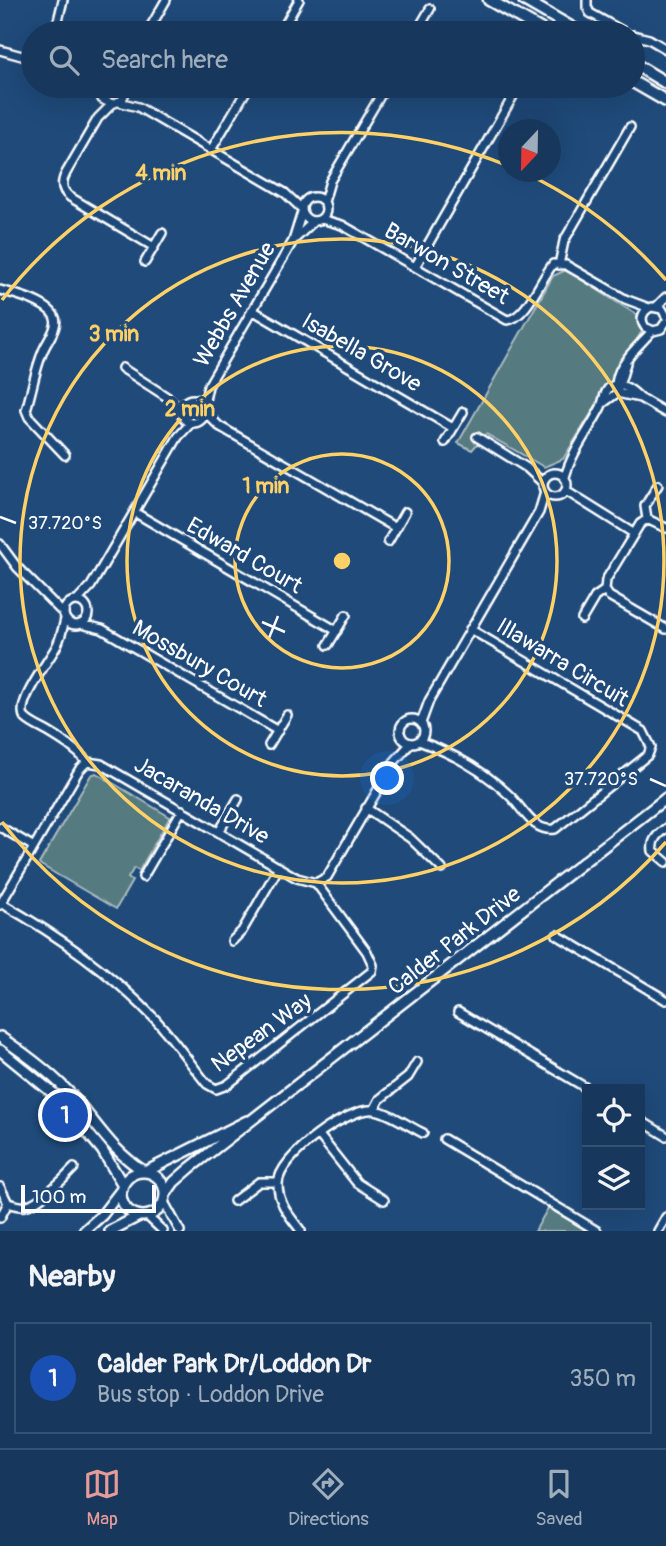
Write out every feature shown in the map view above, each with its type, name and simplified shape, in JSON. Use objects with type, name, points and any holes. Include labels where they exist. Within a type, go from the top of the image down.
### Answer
[{"type":"main road","points":[[489,0],[526,21]]},
{"type":"main road","points":[[524,0],[560,21]]},
{"type":"main road","points":[[645,70],[666,83]]},
{"type":"main road","points":[[645,89],[666,102]]},
{"type":"street","points":[[58,21],[63,0]]},
{"type":"street","points":[[154,21],[166,0]]},
{"type":"street","points":[[287,21],[299,0]]},
{"type":"street","points":[[587,0],[590,13],[604,21]]},
{"type":"street","points":[[423,21],[430,9]]},
{"type":"street","points":[[645,38],[666,49]]},
{"type":"street","points":[[0,50],[21,56]]},
{"type":"street","points":[[98,118],[101,98]]},
{"type":"street","points":[[110,98],[116,103],[138,107],[285,193],[306,218],[317,220]]},
{"type":"street","points":[[119,98],[98,118],[64,177],[63,190],[70,197],[154,247]]},
{"type":"street","points":[[131,98],[138,107]]},
{"type":"street","points":[[211,150],[242,98]]},
{"type":"street","points":[[330,181],[379,98]]},
{"type":"street","points":[[415,267],[512,98]]},
{"type":"street","points":[[630,127],[564,241],[559,265],[566,265],[625,299],[643,315],[637,346]]},
{"type":"street","name":"Webbs Avenue","points":[[182,414],[190,400],[208,386],[293,241],[302,210],[330,181]]},
{"type":"street","name":"Webbs Avenue","points":[[293,241],[317,220],[325,206],[330,181]]},
{"type":"street","points":[[285,193],[311,198]]},
{"type":"street","name":"Barwon Street","points":[[311,198],[325,206],[342,225],[494,313],[512,320],[521,314],[553,264],[559,265]]},
{"type":"street","name":"Barwon Street","points":[[317,220],[342,225]]},
{"type":"street","points":[[145,262],[162,233]]},
{"type":"street","points":[[0,290],[31,299],[48,309],[56,319],[57,325],[42,354],[26,410],[29,417],[65,455]]},
{"type":"street","points":[[643,315],[666,297]]},
{"type":"street","points":[[625,299],[666,314]]},
{"type":"street","name":"Isabella Grove","points":[[252,310],[453,428]]},
{"type":"street","points":[[566,491],[565,477],[572,456],[602,405],[618,388],[626,362],[652,331],[662,329],[666,322]]},
{"type":"street","points":[[643,324],[652,331]]},
{"type":"street","points":[[122,368],[167,397],[191,423]]},
{"type":"street","name":"Webbs Avenue","points":[[205,409],[208,386]]},
{"type":"street","points":[[618,388],[666,413]]},
{"type":"street","points":[[167,397],[190,400],[205,409],[219,426]]},
{"type":"street","points":[[200,421],[205,409]]},
{"type":"street","points":[[445,442],[463,412]]},
{"type":"street","points":[[178,437],[182,414]]},
{"type":"street","points":[[57,645],[64,616],[73,602],[91,586],[178,437],[191,423],[200,421],[219,426],[396,528]]},
{"type":"street","points":[[477,437],[527,468],[554,497]]},
{"type":"street","points":[[539,512],[544,488],[552,474],[572,456]]},
{"type":"street","points":[[527,468],[565,477]]},
{"type":"street","points":[[647,520],[645,506],[658,485]]},
{"type":"street","points":[[394,762],[424,733],[421,723],[429,701],[539,512],[554,497],[566,491]]},
{"type":"street","points":[[566,491],[633,533]]},
{"type":"street","name":"Edward Court","points":[[134,512],[337,631]]},
{"type":"street","points":[[388,542],[405,512]]},
{"type":"street","points":[[647,520],[666,528]]},
{"type":"street","points":[[647,520],[633,533],[606,580],[605,590],[609,596],[666,629]]},
{"type":"street","name":"Mossbury Court","points":[[0,544],[17,567],[64,616],[78,625],[102,629],[278,731]]},
{"type":"street","points":[[1,904],[83,764],[87,762],[71,746],[31,723],[22,711],[25,699],[57,645],[78,625],[87,610],[91,586]]},
{"type":"street","points":[[582,619],[595,597],[605,590]]},
{"type":"street","name":"Mossbury Court","points":[[47,596],[73,602],[87,610],[102,629]]},
{"type":"street","points":[[328,645],[346,615]]},
{"type":"street","name":"Illawarra Circuit","points":[[424,733],[443,750],[484,773],[510,795],[536,826],[544,830],[555,829],[648,755],[651,747],[643,731],[470,629]]},
{"type":"street","points":[[316,883],[327,877],[394,762],[402,737],[400,727],[429,701]]},
{"type":"street","name":"Mossbury Court","points":[[269,745],[287,715]]},
{"type":"street","points":[[412,718],[421,723]]},
{"type":"street","points":[[402,737],[415,742]]},
{"type":"street","name":"Illawarra Circuit","points":[[415,742],[443,750]]},
{"type":"street","name":"Jacaranda Drive","points":[[87,762],[101,764],[298,878],[316,883]]},
{"type":"street","name":"Calder Park Drive","points":[[164,1198],[174,1182],[190,1168],[666,798]]},
{"type":"street","points":[[219,832],[238,799]]},
{"type":"street","points":[[366,808],[410,838],[442,869]]},
{"type":"street","points":[[143,877],[182,810]]},
{"type":"street","points":[[0,828],[34,847]]},
{"type":"street","points":[[666,828],[656,837],[652,847],[666,862]]},
{"type":"street","points":[[232,941],[242,931],[279,867]]},
{"type":"street","name":"Nepean Way","points":[[1,904],[61,939],[113,979],[157,1022],[207,1084],[216,1089],[227,1085],[372,971],[373,965],[367,952],[316,883]]},
{"type":"street","points":[[557,935],[666,1000]]},
{"type":"street","points":[[458,1012],[582,1085]]},
{"type":"street","points":[[0,1037],[52,1075],[124,1159],[162,1182],[164,1198],[180,1231]]},
{"type":"street","points":[[0,1050],[60,1098],[102,1150],[122,1187],[121,1196],[127,1209],[143,1216],[163,1231]]},
{"type":"street","points":[[374,1110],[380,1098],[408,1077],[417,1062]]},
{"type":"street","points":[[301,1231],[282,1206],[278,1182],[281,1170],[289,1159],[319,1135],[356,1112],[374,1110],[423,1133]]},
{"type":"street","name":"Calder Park Drive","points":[[145,1172],[265,1112]]},
{"type":"street","points":[[645,1123],[666,1136]]},
{"type":"street","points":[[319,1135],[357,1184],[384,1200]]},
{"type":"street","points":[[444,1139],[597,1231]]},
{"type":"street","points":[[0,1187],[8,1203],[21,1207],[29,1205],[64,1179],[74,1168]]},
{"type":"street","points":[[84,1231],[102,1215],[132,1175],[145,1172]]},
{"type":"street","points":[[234,1201],[260,1182],[278,1182]]},
{"type":"street","points":[[110,1231],[160,1209],[164,1198]]},
{"type":"street","points":[[0,1218],[8,1203]]},
{"type":"street","points":[[657,1231],[666,1217]]},
{"type":"green space","points":[[566,270],[637,315],[642,331],[563,459],[544,467],[486,434],[472,450],[458,443],[553,276]]},
{"type":"green space","points":[[96,773],[170,817],[139,871],[134,868],[128,878],[132,881],[116,909],[39,864],[91,775]]},
{"type":"green space","points":[[548,1208],[589,1231],[535,1231]]},
{"type":"place","name":"Calder Park Dr/Loddon Dr","points":[[65,1115]]}]
